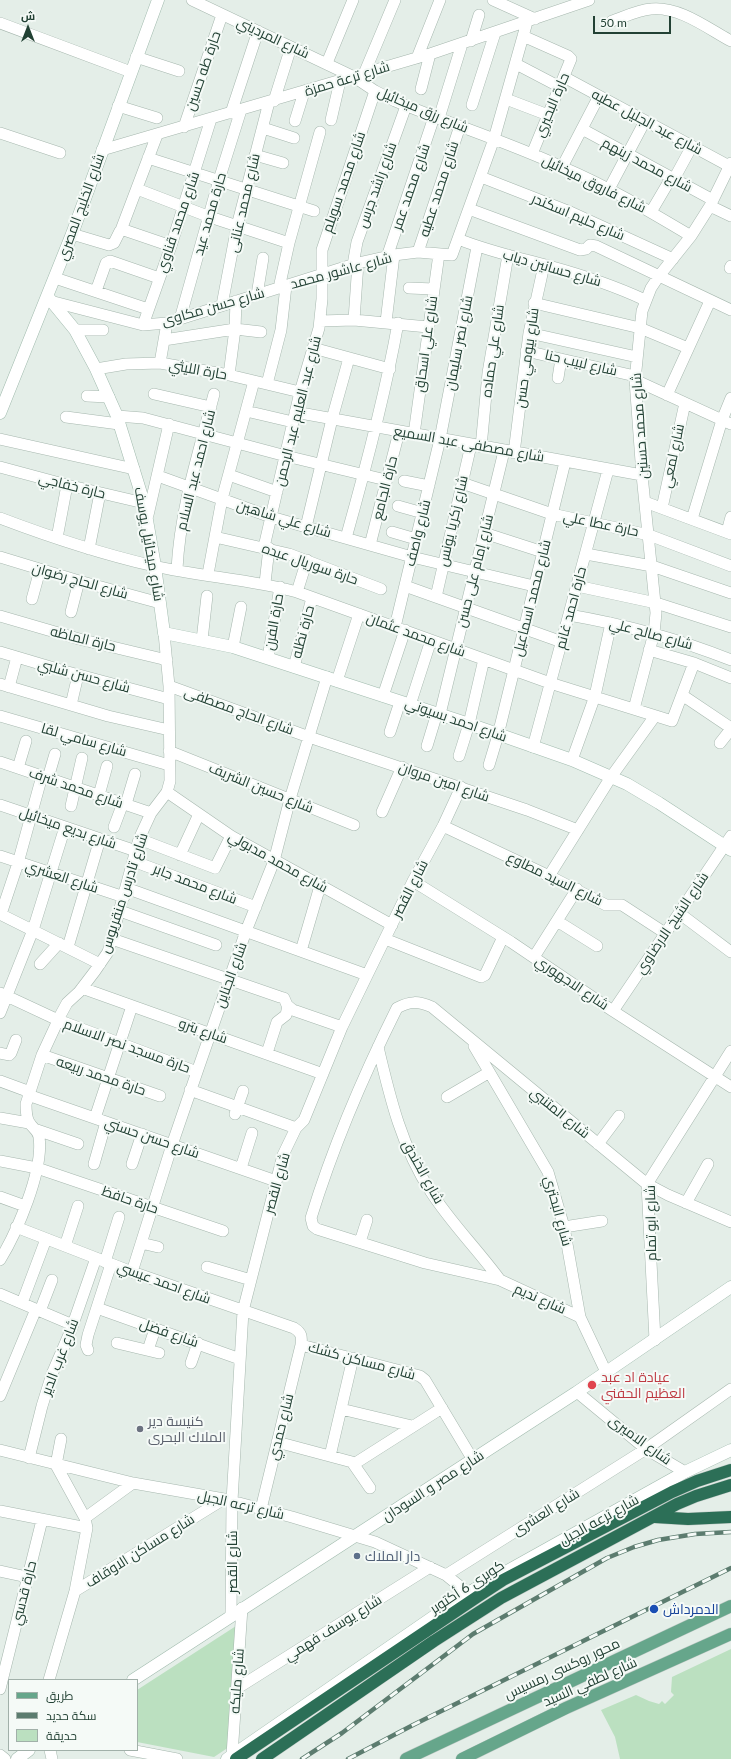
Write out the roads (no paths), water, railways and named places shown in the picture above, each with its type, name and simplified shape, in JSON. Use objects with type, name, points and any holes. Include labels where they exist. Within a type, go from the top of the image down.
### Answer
[{"type":"highway","name":"كوبرى 6 أكتوبر","points":[[232,1758],[503,1580],[672,1492],[697,1481],[731,1470]]},
{"type":"highway","name":"كوبرى 6 أكتوبر","points":[[262,1759],[434,1641],[501,1598],[696,1496],[731,1484]]},
{"type":"highway","points":[[655,1517],[688,1519],[731,1517]]},
{"type":"main road","name":"محور روكسى رمسيس","points":[[406,1759],[731,1606]]},
{"type":"main road","name":"شارع لطفي السيد","points":[[462,1759],[570,1706],[731,1634]]},
{"type":"street","name":"شارع الخليج المصري","points":[[0,413],[51,300],[55,278],[158,0]]},
{"type":"street","name":"شارع المرديني","points":[[192,0],[291,47],[359,76]]},
{"type":"street","points":[[327,63],[353,0]]},
{"type":"street","points":[[359,76],[395,0]]},
{"type":"street","points":[[417,58],[440,0]]},
{"type":"street","name":"شارع ترعة حمزة","points":[[102,150],[359,76],[466,43],[531,20],[574,2],[589,0]]},
{"type":"street","points":[[458,239],[494,139],[523,36],[531,20],[498,1]]},
{"type":"street","points":[[612,21],[649,9],[667,9],[680,13],[731,41]]},
{"type":"street","name":"حارة طه حسين","points":[[184,127],[222,15]]},
{"type":"street","name":"شارع محمد عمر","points":[[386,322],[390,256],[437,117],[466,43],[479,15]]},
{"type":"street","points":[[0,23],[131,72]]},
{"type":"street","name":"حارة محمد عيد","points":[[180,318],[210,217],[258,31]]},
{"type":"street","points":[[472,105],[495,33]]},
{"type":"street","name":"حارة البحيري","points":[[523,36],[570,57],[571,61],[532,154]]},
{"type":"street","name":"شارع محمد عنانى","points":[[222,305],[236,226],[271,101],[291,47]]},
{"type":"street","points":[[421,89],[430,54]]},
{"type":"street","points":[[136,57],[179,71]]},
{"type":"street","name":"شارع عبد الجليل عطيه","points":[[516,64],[599,96],[730,165]]},
{"type":"street","name":"شارع رزق ميخائيل","points":[[359,76],[375,91],[406,106],[494,139]]},
{"type":"street","points":[[331,120],[340,81]]},
{"type":"street","name":"شارع محمد سويلم","points":[[322,274],[322,250],[375,91]]},
{"type":"street","points":[[295,120],[304,92]]},
{"type":"street","points":[[562,167],[599,96]]},
{"type":"street","points":[[506,99],[548,115]]},
{"type":"street","points":[[118,106],[157,118]]},
{"type":"street","name":"شارع راشد جرس","points":[[354,320],[357,242],[406,106]]},
{"type":"street","name":"شارع محمد قناوي","points":[[143,325],[195,172],[211,119]]},
{"type":"street","points":[[609,189],[645,121]]},
{"type":"street","name":"شارع محمد عطيه","points":[[418,252],[460,126]]},
{"type":"street","points":[[263,128],[294,138]]},
{"type":"street","name":"شارع محمد زينهم","points":[[582,130],[672,179],[731,216]]},
{"type":"street","points":[[267,384],[281,330],[282,287],[289,243],[320,132]]},
{"type":"street","points":[[0,133],[60,153]]},
{"type":"street","points":[[72,234],[109,245],[116,241],[122,230],[157,135]]},
{"type":"street","name":"شارع فاروق ميخائيل","points":[[494,139],[562,167],[609,189],[690,236]]},
{"type":"street","points":[[651,212],[692,146]]},
{"type":"street","points":[[255,155],[283,163]]},
{"type":"street","points":[[148,158],[314,211]]},
{"type":"street","name":"شارع محمد حسنين","points":[[634,709],[654,633],[656,603],[642,475],[635,378],[640,328],[645,300],[659,276],[690,236],[711,203],[730,165]]},
{"type":"street","name":"شارع حليم اسكندر","points":[[481,177],[568,211],[673,259]]},
{"type":"street","points":[[137,189],[183,208],[289,243]]},
{"type":"street","points":[[469,209],[580,250],[586,249],[590,245],[596,246],[731,310]]},
{"type":"street","points":[[122,230],[170,246]]},
{"type":"street","name":"شارع عاشور محمد","points":[[282,287],[356,264],[390,256],[418,252],[452,255],[458,239]]},
{"type":"street","name":"شارع حسانين دياب","points":[[458,239],[477,247],[544,265],[611,286],[645,300]]},
{"type":"street","name":"شارع نصر سليمان","points":[[440,439],[477,247]]},
{"type":"street","name":"شارع علي اسحاق","points":[[414,434],[438,254]]},
{"type":"street","name":"شارع علي حماده","points":[[476,446],[508,255]]},
{"type":"street","points":[[257,295],[263,258]]},
{"type":"street","points":[[96,291],[106,264],[110,261],[159,278]]},
{"type":"street","name":"شارع بيومي حسن","points":[[509,452],[528,333],[544,265]]},
{"type":"street","name":"شارع عبد العليم عبد الرحمن","points":[[265,583],[267,547],[271,517],[300,392],[320,321],[322,274]]},
{"type":"street","points":[[55,278],[148,309]]},
{"type":"street","name":"شارع حسن مكاوى","points":[[51,300],[143,325],[167,323],[282,287]]},
{"type":"street","points":[[409,288],[434,289]]},
{"type":"street","name":"شارع ميخائيل يوسف","points":[[51,300],[75,330],[109,397],[118,420],[144,503],[155,566],[167,660],[169,686],[169,765]]},
{"type":"street","points":[[229,375],[235,329],[236,301]]},
{"type":"street","points":[[667,395],[710,301]]},
{"type":"street","points":[[534,303],[640,328],[688,348]]},
{"type":"street","points":[[320,321],[354,320],[428,327]]},
{"type":"street","points":[[160,363],[167,323]]},
{"type":"street","points":[[346,538],[376,428],[390,369],[398,323]]},
{"type":"street","points":[[164,340],[235,329],[260,332]]},
{"type":"street","points":[[75,330],[103,330]]},
{"type":"street","points":[[528,333],[636,357]]},
{"type":"street","points":[[558,378],[566,360],[570,342]]},
{"type":"street","points":[[313,348],[390,369]]},
{"type":"street","name":"شارع لبيب حنا","points":[[526,351],[635,378],[667,395],[727,422]]},
{"type":"street","points":[[306,527],[332,419],[349,358]]},
{"type":"street","name":"حارة الليثي","points":[[96,369],[126,364],[160,363],[229,375],[300,392]]},
{"type":"street","points":[[208,574],[222,499],[254,381]]},
{"type":"street","points":[[154,394],[211,408]]},
{"type":"street","name":"شارع احمد عبد السلام","points":[[177,569],[180,532],[189,487],[214,394]]},
{"type":"street","points":[[87,396],[109,397]]},
{"type":"street","points":[[692,519],[727,422],[731,398]]},
{"type":"street","name":"شارع لمعي","points":[[662,508],[685,403]]},
{"type":"street","points":[[246,411],[294,417]]},
{"type":"street","name":"شارع مصطفى عبد السميع","points":[[294,417],[332,419],[642,475]]},
{"type":"street","points":[[66,418],[118,420],[143,418],[237,444],[386,480]]},
{"type":"street","points":[[147,520],[169,424]]},
{"type":"street","name":"حارة الجامع","points":[[370,545],[399,432]]},
{"type":"street","points":[[0,439],[134,469]]},
{"type":"street","name":"شارع واصف","points":[[383,696],[400,629],[405,586],[440,439]]},
{"type":"street","name":"شارع زكريا يونس","points":[[436,597],[462,483],[476,446]]},
{"type":"street","name":"شارع إمام على حسن","points":[[427,746],[438,714],[456,649],[494,494],[509,452]]},
{"type":"street","name":"شارع محمد اسماعيل","points":[[489,765],[498,735],[565,462]]},
{"type":"street","name":"حارة خفاجي","points":[[0,467],[67,485],[144,503]]},
{"type":"street","name":"حارة احمد غانم","points":[[533,746],[608,470]]},
{"type":"street","points":[[229,475],[277,492]]},
{"type":"street","name":"شارع علي شاهين","points":[[158,476],[271,517],[412,557],[534,586]]},
{"type":"street","points":[[404,481],[429,486]]},
{"type":"street","name":"حارة عطا علي","points":[[462,483],[552,514],[649,535],[731,566]]},
{"type":"street","points":[[57,538],[67,485]]},
{"type":"street","points":[[89,549],[100,493]]},
{"type":"street","points":[[645,502],[729,533],[731,517]]},
{"type":"street","points":[[398,506],[423,513]]},
{"type":"street","name":"شارع محمد عثمان","points":[[0,518],[89,549],[155,566],[265,583],[297,592],[550,683],[672,721],[682,695]]},
{"type":"street","points":[[392,532],[416,539]]},
{"type":"street","points":[[484,533],[543,552]]},
{"type":"street","name":"حارة سوريال عبده","points":[[215,537],[267,547],[307,560],[381,589]]},
{"type":"street","points":[[586,554],[652,566],[731,593]]},
{"type":"street","name":"شارع الحاج رضوان","points":[[1,559],[79,582],[160,603]]},
{"type":"street","points":[[297,592],[307,560]]},
{"type":"street","points":[[32,599],[40,570]]},
{"type":"street","points":[[71,612],[79,582]]},
{"type":"street","points":[[405,586],[562,642]]},
{"type":"street","points":[[577,586],[656,603],[731,627]]},
{"type":"street","name":"حارة الفرن","points":[[268,658],[280,587]]},
{"type":"street","points":[[202,640],[206,596]]},
{"type":"street","name":"حارة نظله","points":[[294,666],[312,598]]},
{"type":"street","points":[[233,647],[241,607]]},
{"type":"street","name":"شارع الجناين","points":[[132,1272],[190,1090],[246,931],[274,861],[308,737],[359,614]]},
{"type":"street","name":"حارة الماظه","points":[[0,616],[79,639],[167,660]]},
{"type":"street","name":"شارع صالح علي","points":[[569,616],[611,623],[654,633],[731,660]]},
{"type":"street","points":[[572,760],[595,696],[611,623]]},
{"type":"street","name":"شارع احمد بسيوني","points":[[164,633],[233,647],[469,724],[572,760],[611,777],[729,844]]},
{"type":"street","points":[[390,732],[405,703],[431,640]]},
{"type":"street","points":[[649,650],[694,663],[731,678]]},
{"type":"street","name":"شارع حسن شلبي","points":[[0,652],[78,675],[169,699]]},
{"type":"street","points":[[17,657],[4,685],[71,705],[169,730]]},
{"type":"street","points":[[459,756],[469,724],[484,659]]},
{"type":"street","points":[[694,663],[682,695],[731,728],[720,743]]},
{"type":"street","points":[[71,705],[78,675]]},
{"type":"street","name":"شارع الحاج مصطفى","points":[[169,686],[308,737]]},
{"type":"street","name":"شارع سامي لقا","points":[[0,716],[169,765]]},
{"type":"street","points":[[549,876],[611,777],[655,716]]},
{"type":"street","name":"شارع امين مروان","points":[[308,737],[461,787],[578,830]]},
{"type":"street","points":[[18,768],[26,741]]},
{"type":"street","name":"شارع حسين الشريف","points":[[169,751],[354,825]]},
{"type":"street","points":[[55,754],[31,816],[18,863],[0,914],[100,964]]},
{"type":"street","points":[[71,806],[82,758]]},
{"type":"street","name":"شارع محمد شرف","points":[[0,762],[151,813]]},
{"type":"street","points":[[167,792],[170,781],[169,765]]},
{"type":"street","points":[[99,795],[107,766]]},
{"type":"street","points":[[382,812],[402,767]]},
{"type":"street","points":[[114,827],[135,774]]},
{"type":"street","name":"شارع القصر","points":[[231,1616],[228,1500],[240,1359],[242,1311],[283,1155],[296,1128],[304,1120],[342,1027],[413,881],[443,826],[461,787]]},
{"type":"street","name":"شارع تادرس منقريوس","points":[[0,1260],[3,1246],[16,1227],[38,1168],[39,1142],[26,1112],[29,1093],[42,1055],[58,1020],[68,1003],[82,988],[108,952],[139,839],[151,813],[167,792]]},
{"type":"street","name":"شارع محمد مدبولي","points":[[167,792],[231,836],[392,925]]},
{"type":"street","name":"شارع بديع ميخائيل","points":[[0,805],[100,839],[134,856]]},
{"type":"street","points":[[180,855],[199,814]]},
{"type":"street","name":"شارع السيد مطاوع","points":[[443,826],[606,904],[622,905],[665,933]]},
{"type":"street","points":[[0,1013],[3,995],[33,930],[65,827]]},
{"type":"street","points":[[139,839],[215,868],[231,836]]},
{"type":"street","points":[[40,964],[63,945],[87,884],[100,839]]},
{"type":"street","name":"شارع الشيخ الارضاوي","points":[[613,1011],[665,933],[729,844]]},
{"type":"street","name":"شارع العشري","points":[[0,856],[87,884],[125,892],[246,931],[367,975]]},
{"type":"street","name":"شارع محمد جابر","points":[[134,856],[256,907]]},
{"type":"street","name":"شارع الاجهوري","points":[[413,881],[534,957],[613,1011],[731,1087]]},
{"type":"street","points":[[302,951],[320,886]]},
{"type":"street","points":[[534,957],[577,890]]},
{"type":"street","points":[[120,911],[216,945]]},
{"type":"street","points":[[679,913],[731,952]]},
{"type":"street","points":[[557,921],[597,946]]},
{"type":"street","points":[[385,939],[481,977],[486,975],[503,937]]},
{"type":"street","points":[[112,939],[284,998],[288,1006],[293,1010],[342,1027]]},
{"type":"street","name":"شارع بترو","points":[[82,988],[323,1074]]},
{"type":"street","name":"حارة مسجد نصر الاسلام","points":[[3,995],[58,1020],[197,1072]]},
{"type":"street","name":"شارع المتنبي","points":[[397,1008],[412,1002],[422,1003],[432,1007],[647,1184],[668,1195],[731,1222]]},
{"type":"street","points":[[95,1118],[132,1006]]},
{"type":"street","points":[[267,1053],[277,1022],[286,1015],[288,1006]]},
{"type":"street","name":"شارع نديم","points":[[397,1008],[361,1082],[341,1130],[326,1170],[311,1218],[313,1226],[425,1263],[500,1280],[580,1317]]},
{"type":"street","points":[[0,1053],[9,1055],[16,1040]]},
{"type":"street","name":"شارع البحتري","points":[[471,1040],[488,1073],[548,1172],[564,1227],[580,1317],[606,1372]]},
{"type":"street","name":"شارع الخندق","points":[[378,1047],[398,1123],[418,1169],[444,1212],[477,1250],[500,1280]]},
{"type":"street","name":"شارع ابو تمام","points":[[655,1340],[647,1184],[731,1051]]},
{"type":"street","name":"حارة محمد ربيعه","points":[[42,1055],[160,1096]]},
{"type":"street","points":[[447,1097],[488,1073]]},
{"type":"street","name":"شارع حسن حسني","points":[[0,1081],[106,1122],[276,1181]]},
{"type":"street","points":[[190,1090],[236,1110],[296,1128]]},
{"type":"street","points":[[236,1110],[243,1091]]},
{"type":"street","points":[[598,1144],[619,1116]]},
{"type":"street","points":[[0,1118],[33,1126],[78,1144]]},
{"type":"street","points":[[94,1164],[106,1122]]},
{"type":"street","points":[[241,1168],[252,1133]]},
{"type":"street","points":[[132,1164],[142,1134]]},
{"type":"street","name":"حارة حافظ","points":[[0,1161],[38,1168],[223,1231]]},
{"type":"street","points":[[686,1202],[708,1164]]},
{"type":"street","points":[[0,1197],[25,1206]]},
{"type":"street","points":[[65,1246],[78,1206]]},
{"type":"street","points":[[88,1350],[86,1345],[97,1308],[104,1261],[119,1217]]},
{"type":"street","points":[[360,1242],[367,1220]]},
{"type":"street","points":[[564,1227],[602,1221]]},
{"type":"street","name":"شارع احمد عيسي","points":[[16,1227],[132,1272],[294,1328],[301,1334],[301,1345]]},
{"type":"street","points":[[22,1303],[46,1239]]},
{"type":"street","points":[[141,1243],[158,1247]]},
{"type":"street","name":"شارع غرب الدير","points":[[29,1458],[52,1374],[72,1327],[104,1261]]},
{"type":"street","points":[[207,1267],[251,1280]]},
{"type":"street","points":[[0,1396],[52,1280]]},
{"type":"street","name":"شارع مصر و السودان","points":[[134,1679],[474,1460],[655,1340],[731,1287]]},
{"type":"street","points":[[0,1294],[38,1310],[88,1335]]},
{"type":"street","name":"شارع فضل","points":[[97,1308],[240,1359]]},
{"type":"street","points":[[117,1343],[153,1352],[155,1329]]},
{"type":"street","points":[[191,1363],[198,1343]]},
{"type":"street","name":"شارع مساكن كشك","points":[[301,1345],[420,1376],[425,1380],[474,1460]]},
{"type":"street","name":"شارع حمدي","points":[[260,1509],[301,1345]]},
{"type":"street","points":[[330,1456],[353,1358]]},
{"type":"street","name":"شارع العشرى","points":[[446,1575],[646,1449],[731,1389]]},
{"type":"street","name":"شارع الاميرى","points":[[577,1392],[646,1449],[685,1472]]},
{"type":"street","points":[[354,1464],[442,1408]]},
{"type":"street","points":[[341,1409],[412,1426]]},
{"type":"street","points":[[49,1679],[75,1591],[86,1523],[56,1465],[61,1440]]},
{"type":"street","points":[[277,1442],[354,1464],[370,1488]]},
{"type":"street","name":"شارع ترعه الجبل","points":[[0,1450],[133,1483],[228,1500],[355,1536],[398,1551],[430,1566],[446,1575],[468,1594]]},
{"type":"street","name":"شارع ترعه الجبل","points":[[232,1758],[468,1594],[685,1472],[731,1450]]},
{"type":"street","points":[[0,1511],[42,1520],[86,1523],[133,1483]]},
{"type":"street","name":"شارع مساكن الاوقاف","points":[[75,1591],[228,1500]]},
{"type":"street","name":"حارة قدسي","points":[[0,1689],[42,1520]]},
{"type":"street","name":"شارع يوسف فهمي","points":[[236,1689],[430,1566]]},
{"type":"street","points":[[0,1570],[27,1577]]},
{"type":"street","name":"شارع مليكه","points":[[232,1758],[242,1608]]},
{"type":"street","points":[[17,1759],[28,1751]]},
{"type":"street","points":[[135,1751],[177,1759]]},
{"type":"street","points":[[0,1755],[5,1759]]},
{"type":"railway","points":[[302,1759],[342,1733],[473,1634],[607,1558],[634,1547],[658,1540],[695,1534],[731,1532]]},
{"type":"railway","points":[[348,1759],[413,1725],[731,1568]]},
{"type":"place","name":"عيادة اد عبد العظيم الحفني","points":[[592,1385]]},
{"type":"place","name":"كنيسة دير الملاك البحرى","points":[[140,1429]]},
{"type":"place","name":"دار الملاك","points":[[357,1556]]},
{"type":"place","name":"الدمرداش","points":[[654,1609]]}]
